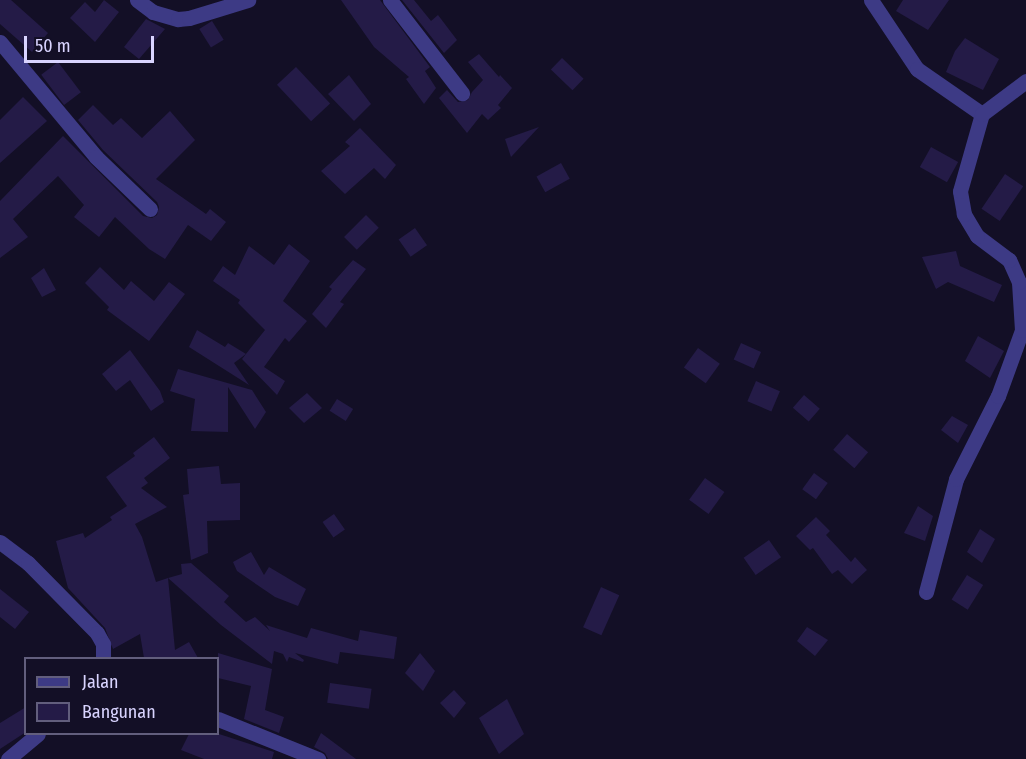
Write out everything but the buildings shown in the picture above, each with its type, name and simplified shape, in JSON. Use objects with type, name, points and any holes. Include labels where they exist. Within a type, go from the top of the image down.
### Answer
[{"type":"street","points":[[137,0],[153,12],[178,19],[189,18],[248,0]]},
{"type":"street","points":[[390,0],[462,93]]},
{"type":"street","points":[[871,0],[917,69],[982,114]]},
{"type":"street","points":[[0,42],[96,157],[150,209]]},
{"type":"street","points":[[926,592],[956,479],[998,396],[1022,330],[1019,282],[1009,260],[977,236],[964,214],[960,191],[982,114],[1026,81]]},
{"type":"street","points":[[0,542],[28,563],[97,633],[103,644],[103,657]]},
{"type":"street","points":[[219,719],[318,759]]},
{"type":"street","points":[[8,759],[37,735]]}]
